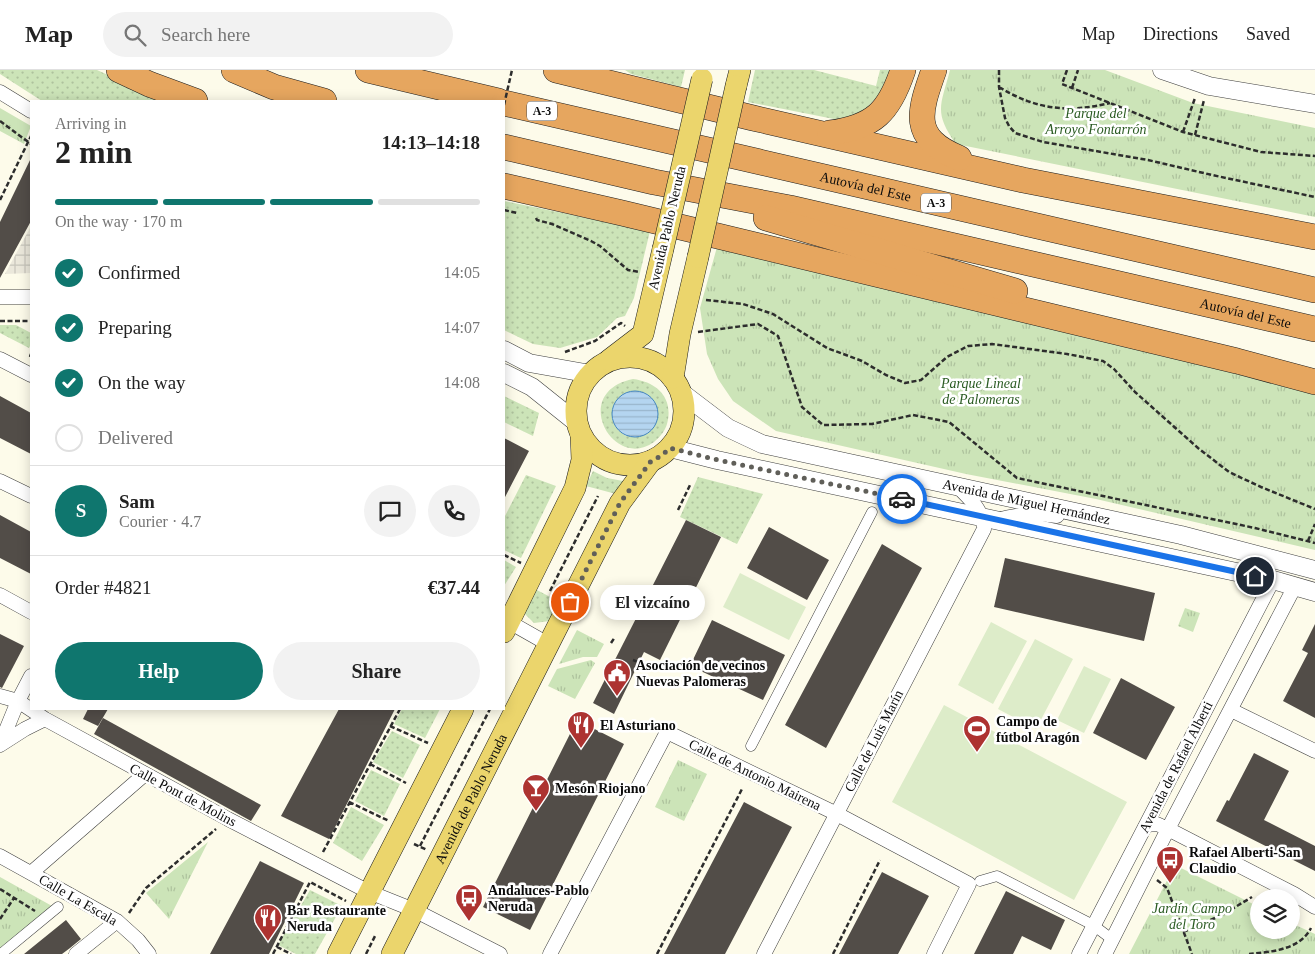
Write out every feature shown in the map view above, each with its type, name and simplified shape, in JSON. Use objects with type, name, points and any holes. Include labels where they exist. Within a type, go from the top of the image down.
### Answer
[{"type":"highway","points":[[119,70],[183,100]]},
{"type":"highway","points":[[234,70],[274,87],[320,100]]},
{"type":"highway","points":[[368,70],[494,100]]},
{"type":"highway","points":[[556,70],[1024,180],[1315,237]]},
{"type":"highway","points":[[614,70],[658,94]]},
{"type":"highway","points":[[822,134],[852,130],[876,117],[889,103],[896,91],[903,70]]},
{"type":"highway","points":[[934,70],[923,101],[922,115],[924,130],[935,145],[957,157],[1024,180]]},
{"type":"highway","points":[[149,84],[192,100]]},
{"type":"highway","name":"Autovía del Este","points":[[505,104],[1315,290]]},
{"type":"highway","name":"Autovía del Este","points":[[505,146],[654,182],[790,208],[1315,329]]},
{"type":"highway","points":[[654,182],[789,225],[1000,286],[1236,361]]},
{"type":"highway","points":[[505,188],[524,203],[622,213],[1236,361],[1315,382]]},
{"type":"main road","name":"Avenida Pablo Neruda","points":[[642,334],[703,75]]},
{"type":"main road","points":[[677,385],[680,334],[738,78]]},
{"type":"main road","points":[[505,624],[575,488],[582,460],[576,410],[578,397],[583,385],[596,370],[642,334]]},
{"type":"main road","points":[[579,429],[591,448],[603,458],[629,465],[651,461],[661,456],[679,436],[684,422],[685,408],[677,385],[661,367],[647,360],[631,357],[615,359],[596,370]]},
{"type":"main road","name":"Avenida de Pablo Neruda","points":[[392,954],[620,503],[651,461]]},
{"type":"main road","points":[[338,954],[462,710]]},
{"type":"street","points":[[1162,70],[1183,74],[1209,86],[1315,104]]},
{"type":"street","points":[[0,92],[30,110]]},
{"type":"street","points":[[0,297],[30,297]]},
{"type":"street","points":[[505,351],[529,363],[596,370]]},
{"type":"street","points":[[0,359],[30,374]]},
{"type":"street","points":[[505,374],[532,387],[579,429]]},
{"type":"street","name":"Avenida de Miguel Hernández","points":[[677,385],[728,428],[762,444],[1180,535],[1315,570]]},
{"type":"street","name":"Avenida de Miguel Hernández","points":[[670,448],[718,460],[955,510],[988,522],[1018,525],[1273,580],[1315,592]]},
{"type":"street","points":[[0,481],[30,496]]},
{"type":"street","points":[[959,488],[988,522]]},
{"type":"street","points":[[751,746],[872,512]]},
{"type":"street","name":"Avenida de Miguel Hernández","points":[[988,522],[1010,516],[1041,513],[1180,535]]},
{"type":"street","name":"Calle de Luis Marín","points":[[764,954],[988,522]]},
{"type":"street","name":"Avenida de Rafael Alberti","points":[[1079,954],[1273,580]]},
{"type":"street","name":"Avenida de Rafael Alberti","points":[[1105,954],[1295,586]]},
{"type":"street","points":[[0,595],[30,611]]},
{"type":"street","points":[[505,624],[548,644]]},
{"type":"street","points":[[0,745],[18,701],[30,678]]},
{"type":"street","name":"Calle Pont de Molins","points":[[0,696],[18,701],[30,709]]},
{"type":"street","name":"Calle Pont de Molins","points":[[32,710],[145,774],[370,892],[414,910],[500,954]]},
{"type":"street","points":[[1231,710],[1315,751]]},
{"type":"street","points":[[0,745],[45,719]]},
{"type":"street","name":"Calle de Antonio Mairena","points":[[550,954],[667,732],[837,814],[969,884],[934,954]]},
{"type":"street","points":[[31,873],[145,774]]},
{"type":"street","points":[[1146,825],[1157,824],[1168,829],[1294,894],[1315,907]]},
{"type":"street","name":"Calle La Escala","points":[[0,856],[122,918],[149,954]]},
{"type":"street","points":[[980,881],[997,876],[1093,925],[1113,940]]},
{"type":"street","points":[[1,954],[58,907]]},
{"type":"street","points":[[76,954],[122,918]]},
{"type":"path","points":[[505,100],[512,70]]},
{"type":"path","points":[[999,70],[999,87],[1005,118],[1015,133],[1043,142],[1148,160],[1315,197]]},
{"type":"path","points":[[1067,70],[1062,84],[1183,132],[1261,152],[1315,156]]},
{"type":"path","points":[[1072,88],[1078,70]]},
{"type":"path","points":[[999,87],[1032,104],[1048,108],[1094,107],[1110,103]]},
{"type":"path","points":[[1183,132],[1195,98]]},
{"type":"path","points":[[1195,135],[1204,101]]},
{"type":"path","points":[[0,121],[28,142]]},
{"type":"path","points":[[0,200],[30,138]]},
{"type":"path","points":[[505,210],[524,203]]},
{"type":"path","points":[[536,218],[600,246],[628,270],[644,272]]},
{"type":"path","points":[[699,299],[743,304],[773,314],[827,348],[862,361],[886,375],[905,383],[920,380],[946,357],[968,346],[992,344],[1103,361],[1114,369],[1135,392],[1198,448],[1229,472],[1261,488],[1315,509]]},
{"type":"path","points":[[0,321],[30,321]]},
{"type":"path","points":[[558,351],[566,353],[595,341],[621,323],[642,334]]},
{"type":"path","points":[[680,334],[758,324],[778,336],[802,407],[823,425],[872,424],[913,415],[949,422],[1017,478],[1255,528],[1315,544]]},
{"type":"path","points":[[678,510],[691,483]]},
{"type":"path","points":[[550,591],[598,496]]},
{"type":"path","points":[[1308,541],[1315,524]]},
{"type":"path","points":[[505,556],[522,564]]},
{"type":"path","points":[[543,587],[557,594]]},
{"type":"path","points":[[612,643],[614,637]]},
{"type":"path","points":[[633,660],[638,662]]},
{"type":"path","points":[[330,856],[322,852],[399,710]]},
{"type":"path","points":[[420,846],[489,710]]},
{"type":"path","points":[[390,726],[430,744]]},
{"type":"path","points":[[370,764],[409,784]]},
{"type":"path","points":[[657,954],[742,789]]},
{"type":"path","points":[[349,802],[390,821]]},
{"type":"path","points":[[122,918],[146,888],[221,824]]},
{"type":"path","points":[[412,843],[433,853]]},
{"type":"path","points":[[832,954],[880,860]]},
{"type":"path","points":[[1157,880],[1167,888],[1192,954]]},
{"type":"path","points":[[273,954],[310,882],[348,901]]},
{"type":"path","points":[[0,889],[46,918]]},
{"type":"path","points":[[1,918],[14,898]]},
{"type":"path","points":[[1183,932],[1222,915],[1250,899]]},
{"type":"path","points":[[474,907],[476,903]]},
{"type":"path","points":[[0,913],[1,918]]},
{"type":"path","points":[[1250,954],[1273,952],[1287,948],[1298,941],[1311,928]]},
{"type":"path","points":[[366,954],[375,936]]},
{"type":"path","points":[[277,947],[291,954]]},
{"type":"green space","points":[[0,70],[97,70],[163,100],[40,100],[0,74]]},
{"type":"green space","points":[[625,70],[685,70],[681,87],[631,74]]},
{"type":"green space","points":[[755,70],[814,70],[876,86],[880,70],[892,70],[885,88],[863,112],[844,121],[748,102]]},
{"type":"green space","name":"Parque del Arroyo Fontarrón","points":[[950,70],[1105,70],[1193,103],[1315,128],[1315,217],[956,144],[944,124],[941,108]]},
{"type":"green space","points":[[0,108],[30,125],[24,144],[0,131]]},
{"type":"green space","points":[[505,201],[650,231],[634,298],[625,316],[617,318],[597,337],[560,348],[533,344],[505,330]]},
{"type":"green space","name":"Parque Lineal de Palomeras","points":[[717,247],[1315,389],[1315,550],[1096,499],[966,474],[776,431],[733,401],[718,379],[707,354],[700,308]]},
{"type":"green space","points":[[0,325],[16,325],[30,332],[30,346],[29,348],[0,333]]},
{"type":"green space","points":[[633,379],[649,384],[662,393],[666,399],[669,415],[665,429],[654,442],[639,448],[624,447],[612,439],[604,427],[601,413],[604,399],[614,387]],"holes":[[[632,391],[646,395],[653,400],[626,436],[619,431],[615,424],[612,418],[612,411],[618,399]]]},
{"type":"green space","points":[[505,396],[539,413],[533,436],[505,422]]},
{"type":"green space","points":[[593,471],[607,478],[623,481],[616,494],[586,486]]},
{"type":"green space","points":[[526,475],[556,486],[521,558],[505,550],[505,516]]},
{"type":"green space","points":[[698,477],[763,494],[737,544],[680,517]]},
{"type":"green space","points":[[505,561],[516,567],[505,584]]},
{"type":"green space","points":[[740,573],[806,607],[789,640],[723,607]]},
{"type":"green space","points":[[533,588],[558,601],[559,606],[550,621],[534,623],[521,610]]},
{"type":"green space","points":[[1185,608],[1200,613],[1193,632],[1178,626]]},
{"type":"green space","points":[[991,622],[1027,641],[993,704],[958,685]]},
{"type":"green space","points":[[577,630],[604,644],[597,657],[583,657],[559,664]]},
{"type":"green space","points":[[1035,639],[1073,659],[1036,729],[998,709]]},
{"type":"green space","points":[[591,660],[595,663],[575,699],[548,686],[557,669]]},
{"type":"green space","points":[[1084,666],[1111,679],[1084,733],[1057,720]]},
{"type":"green space","name":"Campo de fútbol Aragón","points":[[944,705],[1127,802],[1074,900],[892,802]]},
{"type":"green space","points":[[401,710],[439,710],[425,738],[394,724]]},
{"type":"green space","points":[[392,731],[420,745],[403,778],[373,762]]},
{"type":"green space","points":[[678,760],[707,774],[684,821],[655,807]]},
{"type":"green space","points":[[371,770],[400,784],[384,816],[355,801]]},
{"type":"green space","points":[[351,807],[384,825],[362,861],[333,843]]},
{"type":"green space","points":[[208,842],[169,919],[146,893]]},
{"type":"green space","name":"Jardín Campo del Toro","points":[[1175,865],[1250,902],[1250,939],[1300,939],[1300,927],[1315,934],[1315,954],[1129,954]]},
{"type":"green space","points":[[0,877],[61,911],[7,954],[0,954]]},
{"type":"green space","points":[[310,890],[342,906],[315,954],[296,954],[278,945]]},
{"type":"shaded area","points":[[30,228],[30,273],[5,274]]},
{"type":"water","points":[[630,391],[640,391],[654,401],[658,414],[654,427],[648,433],[640,437],[630,437],[616,427],[612,419],[612,409],[622,395]]},
{"type":"building","points":[[30,160],[30,223],[0,278],[0,222]]},
{"type":"building","points":[[0,396],[30,412],[30,453],[0,438]]},
{"type":"building","points":[[505,439],[529,451],[505,497]]},
{"type":"building","points":[[0,515],[30,531],[30,573],[0,558]]},
{"type":"building","points":[[686,520],[721,537],[660,660],[644,652],[614,714],[593,703]]},
{"type":"building","points":[[769,527],[829,560],[807,600],[747,568]]},
{"type":"building","points":[[882,544],[922,568],[826,748],[785,725]]},
{"type":"building","points":[[1005,558],[1155,593],[1144,641],[994,607]]},
{"type":"building","points":[[712,620],[785,655],[763,700],[690,666]]},
{"type":"building","points":[[1315,624],[1315,718],[1283,701],[1308,653],[1302,650]]},
{"type":"building","points":[[0,634],[24,646],[2,688],[0,687]]},
{"type":"building","points":[[1121,678],[1175,707],[1146,760],[1093,733]]},
{"type":"building","points":[[88,710],[107,710],[98,726],[83,719]]},
{"type":"building","points":[[338,710],[394,710],[329,839],[281,816]]},
{"type":"building","points":[[103,718],[261,805],[251,821],[94,734]]},
{"type":"building","points":[[577,720],[624,744],[530,930],[483,907]]},
{"type":"building","points":[[1254,753],[1289,771],[1264,820],[1315,846],[1315,871],[1216,821],[1227,800],[1229,801]]},
{"type":"building","points":[[744,802],[792,827],[725,954],[664,954]]},
{"type":"building","points":[[260,861],[304,883],[269,954],[210,954]]},
{"type":"building","points":[[882,872],[929,896],[898,954],[839,954]]},
{"type":"building","points":[[1006,891],[1065,920],[1051,950],[1022,936],[1013,954],[974,954]]},
{"type":"building","points":[[66,920],[81,939],[70,948],[62,954],[24,954]]},
{"type":"way so far","points":[[570,602],[620,503],[651,461],[661,456],[670,448],[902,499]]},
{"type":"place","name":"El vizcaíno","points":[[570,602]]},
{"type":"place","name":"Asociación de vecinos Nuevas Palomeras","points":[[617,697]]},
{"type":"place","name":"El Asturiano","points":[[581,749]]},
{"type":"place","name":"Campo de fútbol Aragón","points":[[977,753]]},
{"type":"place","name":"Mesón Riojano","points":[[536,812]]},
{"type":"place","name":"Rafael Alberti-San Claudio","points":[[1170,884]]},
{"type":"place","name":"Andaluces-Pablo Neruda","points":[[469,922]]},
{"type":"place","name":"Bar Restaurante Neruda","points":[[268,942]]},
{"type":"route","points":[[902,499],[1255,576]]}]
